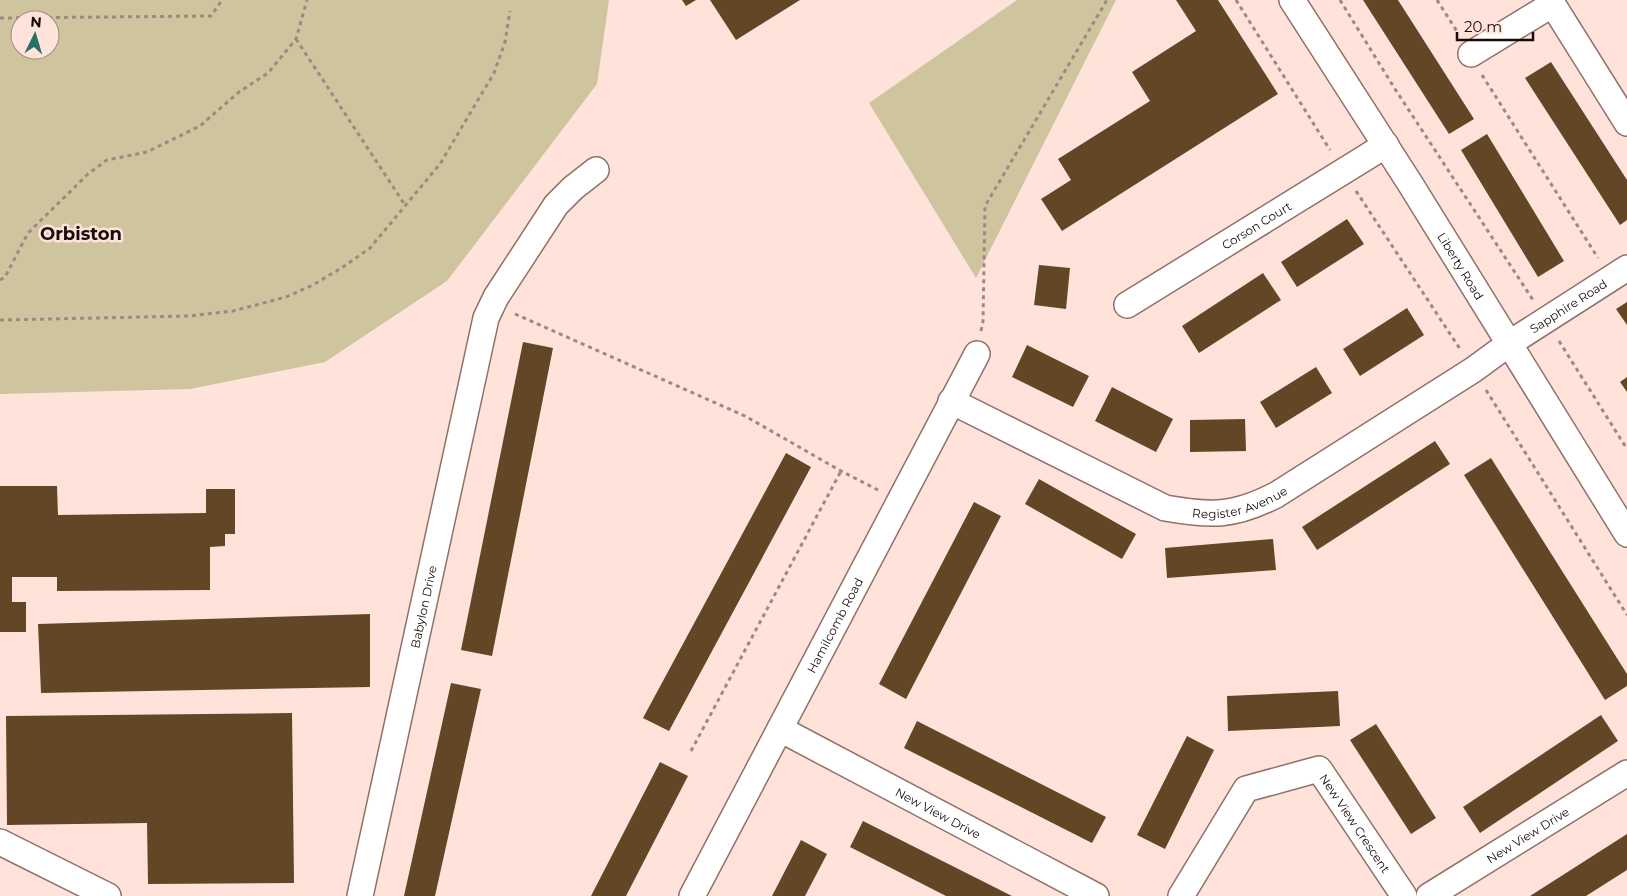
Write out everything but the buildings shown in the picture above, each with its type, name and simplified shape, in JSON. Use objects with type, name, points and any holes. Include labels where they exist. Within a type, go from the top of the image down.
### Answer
[{"type":"street","name":"Liberty Road","points":[[1292,0],[1386,145],[1627,534]]},
{"type":"street","points":[[1471,54],[1551,2],[1627,123]]},
{"type":"street","name":"Corson Court","points":[[1127,305],[1386,145]]},
{"type":"street","name":"Babylon Drive","points":[[360,896],[486,318],[496,297],[556,204],[596,170]]},
{"type":"street","name":"Sapphire Road","points":[[1510,343],[1619,273]]},
{"type":"street","name":"Register Avenue","points":[[951,400],[1165,508],[1201,514],[1231,513],[1259,504],[1276,495],[1474,370],[1510,343]]},
{"type":"street","name":"Hamilcomb Road","points":[[692,896],[951,400],[977,354]]},
{"type":"street","name":"New View Drive","points":[[780,729],[1096,896]]},
{"type":"street","name":"New View Crescent","points":[[1181,896],[1246,788],[1319,769],[1404,896]]},
{"type":"street","name":"New View Drive","points":[[1429,896],[1627,773]]},
{"type":"street","points":[[0,842],[108,896]]},
{"type":"path","points":[[0,18],[211,16],[222,0]]},
{"type":"path","points":[[0,280],[5,278],[28,233],[88,174],[108,160],[146,152],[200,126],[239,92],[268,73],[296,39],[306,0]]},
{"type":"path","points":[[977,354],[983,321],[985,206],[1107,0]]},
{"type":"path","points":[[1236,0],[1343,171],[1474,370],[1627,615]]},
{"type":"path","points":[[1340,0],[1395,89],[1627,448]]},
{"type":"path","points":[[1437,0],[1484,78],[1619,273]]},
{"type":"path","points":[[0,320],[189,316],[233,311],[286,297],[313,285],[343,267],[370,248],[440,164],[494,73],[505,42],[510,11]]},
{"type":"path","points":[[296,39],[405,205]]},
{"type":"path","points":[[486,318],[509,311],[745,416],[899,501]]},
{"type":"path","points":[[690,751],[841,470]]},
{"type":"shaded area","points":[[0,0],[609,0],[597,84],[447,281],[325,362],[190,389],[0,394]]},
{"type":"shaded area","points":[[1017,0],[1116,0],[976,278],[869,103]]},
{"type":"district","name":"Orbiston","points":[[81,234]]}]
